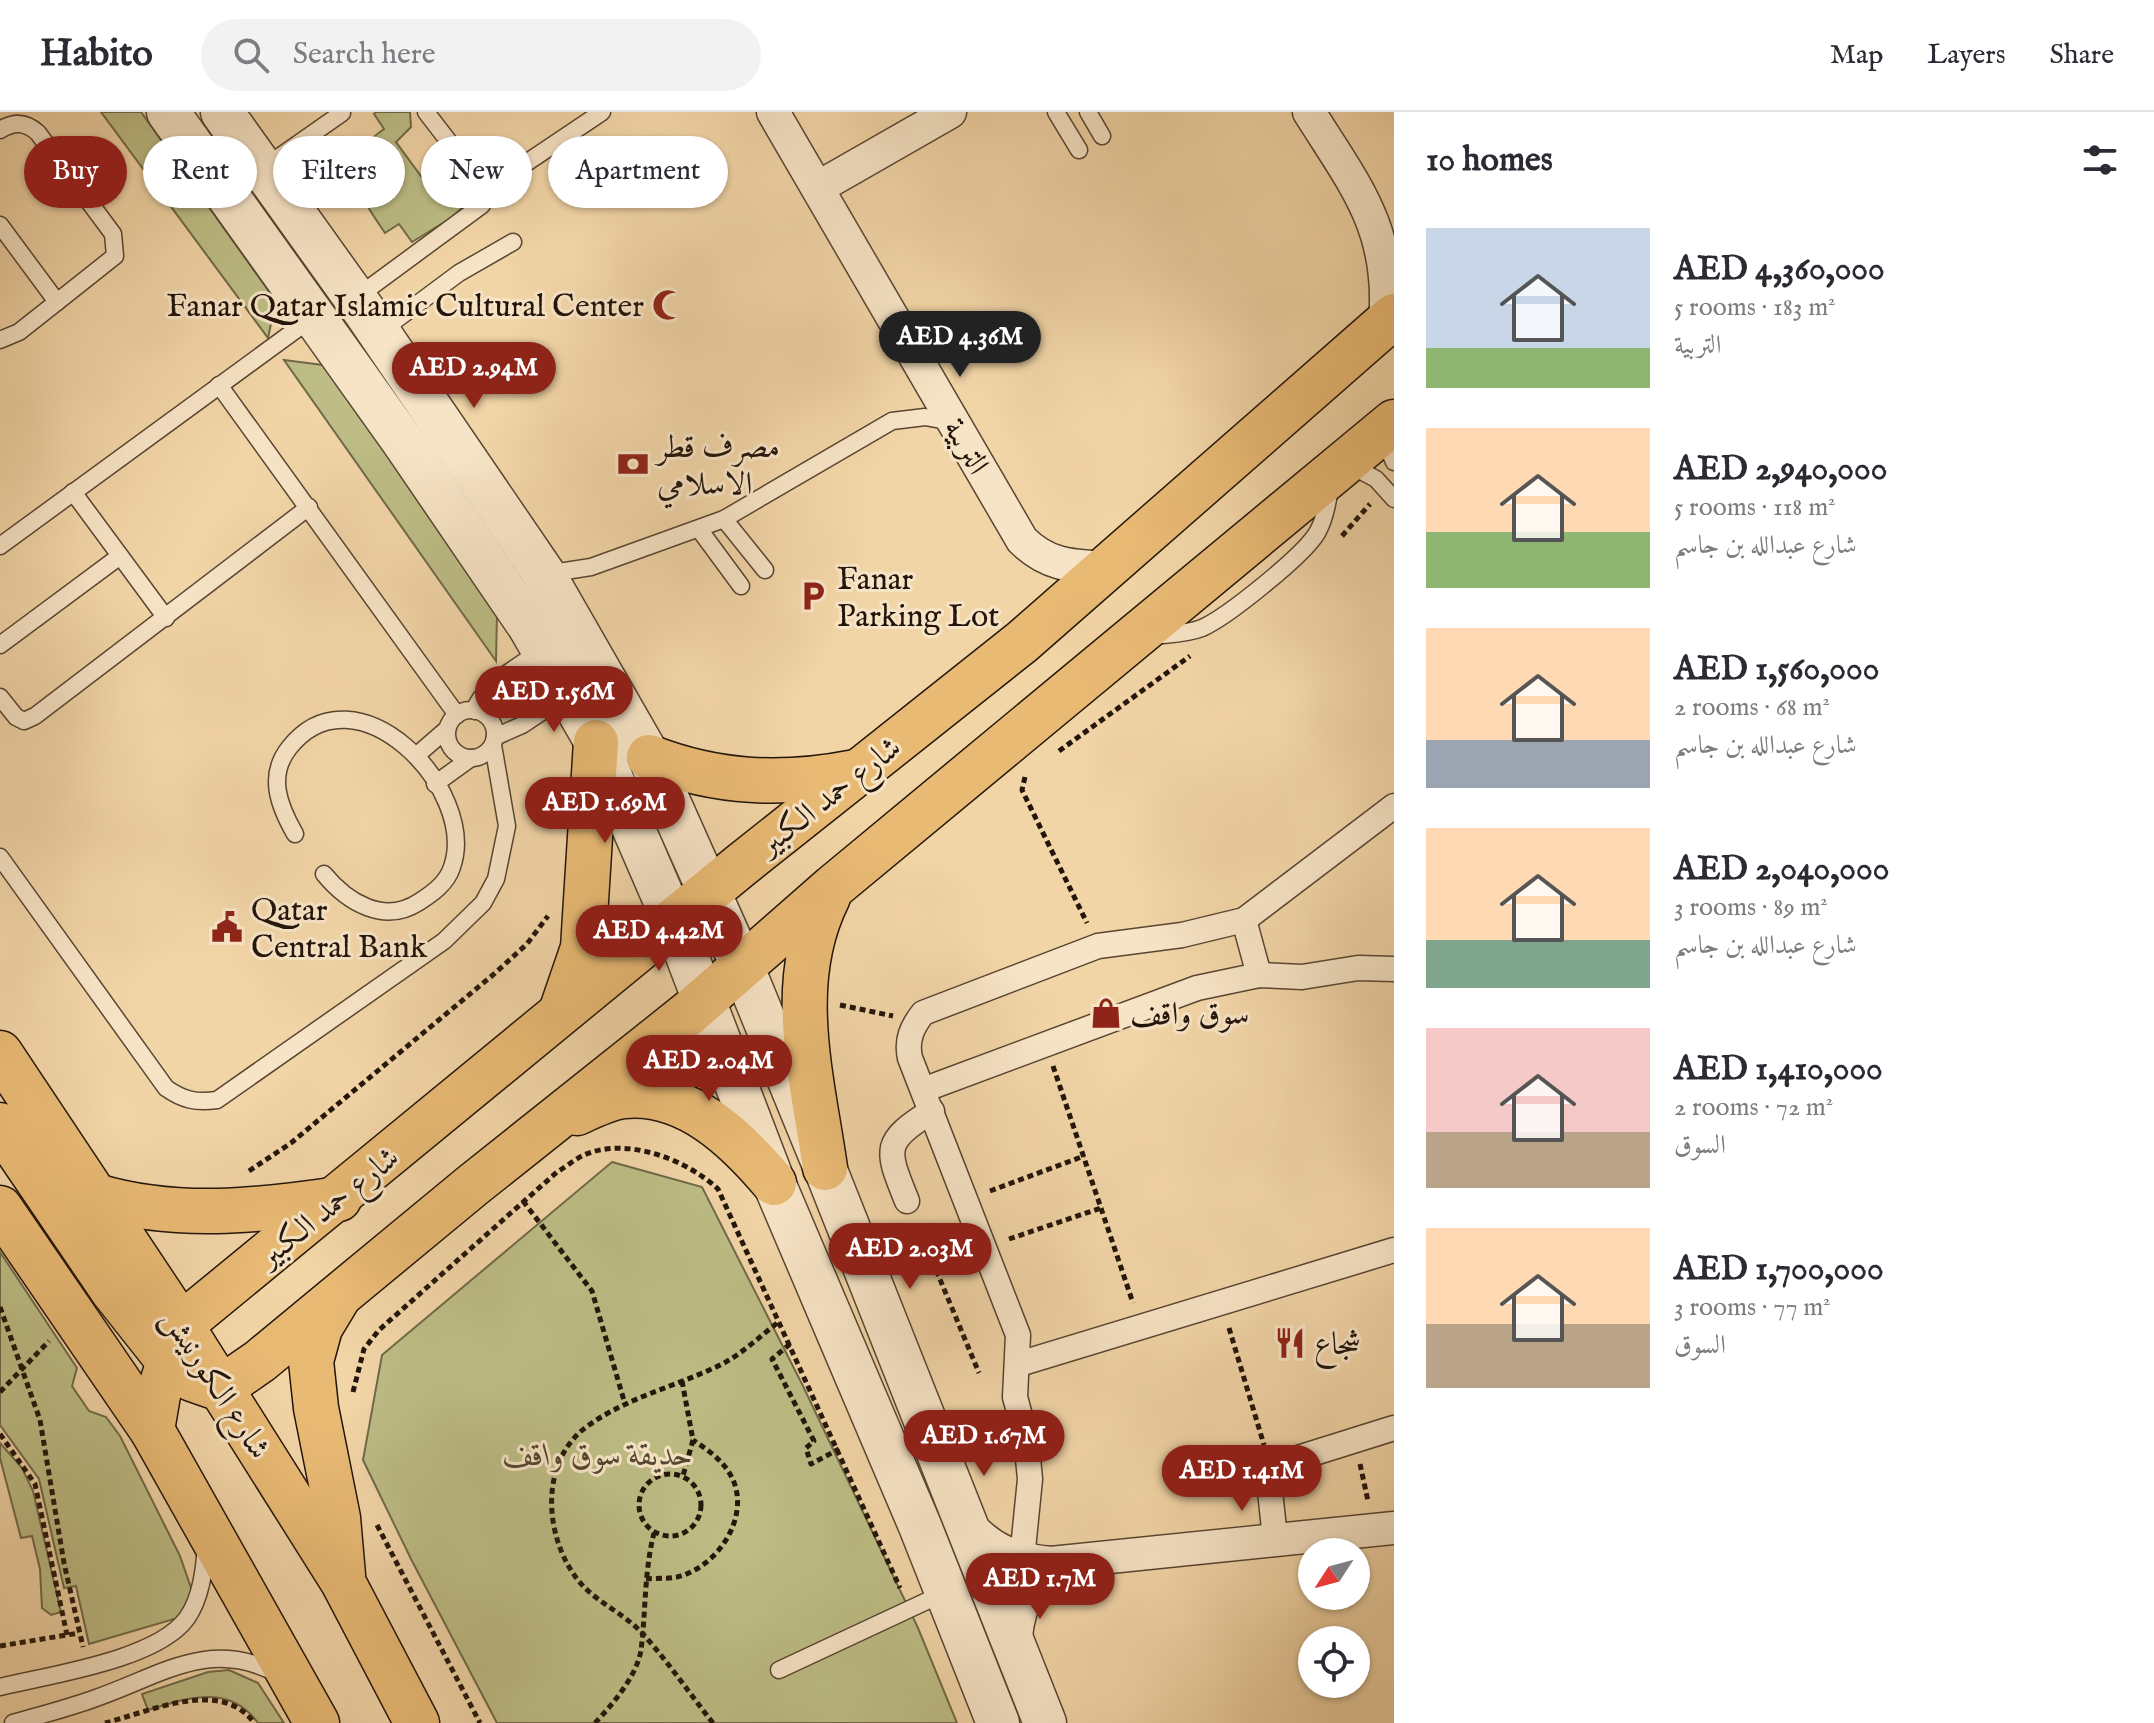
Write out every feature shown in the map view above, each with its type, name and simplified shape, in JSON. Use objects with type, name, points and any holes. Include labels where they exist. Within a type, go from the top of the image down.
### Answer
[{"type":"main road","name":"شارع حمد الكبير","points":[[176,1344],[339,1199],[561,1012],[1107,568],[1389,319]]},
{"type":"main road","points":[[0,1125],[113,1291],[176,1344],[192,1379],[221,1388],[338,1298],[705,1000],[833,887],[1338,469],[1390,434]]},
{"type":"main road","points":[[561,1012],[585,933],[596,742]]},
{"type":"main road","points":[[649,757],[688,772],[769,783],[816,780],[862,770]]},
{"type":"main road","points":[[825,1168],[803,998],[813,928],[833,887]]},
{"type":"main road","name":"شارع الكورنيش","points":[[0,1053],[96,1196],[176,1344]]},
{"type":"main road","points":[[549,1124],[622,1096],[674,1103],[720,1127],[774,1183]]},
{"type":"main road","points":[[96,1196],[126,1205],[199,1211],[271,1209],[339,1199]]},
{"type":"main road","points":[[0,1208],[152,1430],[309,1706]]},
{"type":"main road","points":[[338,1298],[320,1328],[311,1361],[316,1408],[338,1518],[343,1582]]},
{"type":"main road","points":[[152,1430],[158,1395],[176,1344]]},
{"type":"main road","name":"شارع الكورنيش","points":[[221,1388],[343,1582],[417,1723]]},
{"type":"street","points":[[168,112],[312,318],[402,440],[544,649],[596,742],[705,1000],[928,1601],[998,1723]]},
{"type":"street","points":[[222,112],[380,332],[544,574],[649,757],[743,968],[825,1168],[1045,1723]]},
{"type":"street","name":"التربية","points":[[773,112],[1027,546],[1043,559],[1062,565],[1107,568]]},
{"type":"street","points":[[819,187],[950,112]]},
{"type":"street","points":[[1309,112],[1382,221],[1389,319]]},
{"type":"street","points":[[1015,1647],[1023,1600],[1036,1561],[1030,1507],[1011,1442],[1019,1364],[1013,1316],[907,1047],[917,1020],[923,1013],[1098,946],[1182,935],[1244,920],[1394,806]]},
{"type":"street","points":[[1244,920],[1259,975]]},
{"type":"street","points":[[907,1201],[892,1162],[891,1146],[928,1101],[1046,1046],[1197,988],[1259,975],[1302,977],[1358,968],[1394,969]]},
{"type":"street","points":[[1019,1364],[1394,1250]]},
{"type":"street","points":[[1275,1538],[1269,1489],[1272,1473],[1284,1462],[1394,1428]]},
{"type":"street","points":[[964,1518],[992,1547],[1036,1561],[1384,1529]]},
{"type":"lane","points":[[426,112],[444,136]]},
{"type":"lane","points":[[532,159],[602,112]]},
{"type":"lane","points":[[1056,112],[1079,150]]},
{"type":"lane","points":[[1088,112],[1102,136]]},
{"type":"lane","points":[[262,169],[342,113]]},
{"type":"lane","points":[[0,130],[9,125],[25,124],[38,133],[116,241],[111,262],[19,332],[0,340]]},
{"type":"lane","points":[[355,298],[478,208]]},
{"type":"lane","points":[[0,225],[57,302]]},
{"type":"lane","points":[[380,332],[459,273],[513,242]]},
{"type":"lane","points":[[0,546],[312,318]]},
{"type":"lane","points":[[219,385],[309,507],[452,722],[450,746],[463,757],[471,758]]},
{"type":"lane","points":[[544,574],[591,567],[724,519],[892,421],[925,417],[952,422]]},
{"type":"lane","points":[[1338,469],[1367,472],[1394,499]]},
{"type":"lane","points":[[73,492],[166,618]]},
{"type":"lane","points":[[0,697],[16,717],[24,721],[35,716],[309,507]]},
{"type":"lane","points":[[724,519],[765,570]]},
{"type":"lane","points":[[699,529],[741,586]]},
{"type":"lane","points":[[0,645],[120,556]]},
{"type":"lane","points":[[475,711],[476,703],[496,683],[544,649]]},
{"type":"lane","points":[[435,784],[471,758],[488,752],[494,741],[569,694]]},
{"type":"lane","points":[[417,755],[452,722],[475,711]]},
{"type":"lane","points":[[0,857],[166,1088],[181,1099],[199,1103],[217,1100],[444,941],[483,903],[500,866],[507,826],[490,720],[475,711]]},
{"type":"lane","points":[[295,834],[280,805],[276,786],[286,752],[306,731],[322,722],[354,720],[397,738],[417,755],[435,784],[455,828],[454,859],[443,884],[411,907],[378,911],[349,900],[324,874]]},
{"type":"lane","points":[[0,1687],[124,1655],[176,1630],[198,1596],[208,1530]]},
{"type":"lane","points":[[779,1670],[928,1601]]},
{"type":"lane","points":[[13,1723],[96,1699],[204,1658],[220,1657],[253,1663],[283,1676],[309,1706]]},
{"type":"path","points":[[1027,770],[1022,790],[1098,946]]},
{"type":"path","points":[[803,998],[917,1020]]},
{"type":"path","points":[[1046,1046],[1141,1327]]},
{"type":"path","points":[[352,1403],[355,1375],[364,1349],[379,1330],[523,1201],[586,1154],[622,1149],[658,1155],[704,1176],[718,1189],[839,1449],[928,1601]]},
{"type":"path","points":[[967,1199],[1084,1156]]},
{"type":"path","points":[[523,1201],[592,1291],[625,1404]]},
{"type":"path","points":[[907,1201],[979,1373]]},
{"type":"path","points":[[985,1246],[1101,1208]]},
{"type":"path","points":[[1221,1303],[1272,1473]]},
{"type":"path","points":[[0,1307],[40,1420],[79,1633],[0,1646]]},
{"type":"path","points":[[713,1723],[640,1631],[585,1588],[573,1572],[564,1558],[552,1520],[551,1495],[556,1470],[564,1454],[586,1426],[625,1404],[719,1366],[780,1321]]},
{"type":"path","points":[[0,1392],[50,1340]]},
{"type":"path","points":[[790,1343],[772,1359],[814,1441],[806,1448],[811,1464],[839,1449]]},
{"type":"path","points":[[682,1381],[693,1440],[683,1476]]},
{"type":"path","points":[[0,1434],[35,1484],[67,1635]]},
{"type":"path","points":[[646,1579],[679,1577],[714,1557],[737,1517],[736,1487],[727,1470],[714,1454],[693,1440]]},
{"type":"path","points":[[1355,1441],[1384,1529]]},
{"type":"path","points":[[668,1473],[683,1476],[696,1485],[701,1499],[700,1515],[693,1528],[679,1535],[654,1533],[641,1517],[638,1502],[643,1488],[654,1477],[668,1473]]},
{"type":"path","points":[[372,1514],[480,1723]]},
{"type":"path","points":[[595,1723],[636,1665],[641,1650],[640,1631],[654,1533]]},
{"type":"path","points":[[106,1723],[208,1699],[229,1703],[254,1723]]},
{"type":"green space","points":[[101,112],[141,112],[158,136],[143,136],[143,169],[127,147],[127,136],[119,136]]},
{"type":"green space","points":[[410,112],[411,127],[402,136],[376,136],[384,129],[374,114]]},
{"type":"green space","points":[[405,154],[421,176],[421,208],[462,208],[412,242],[399,224],[385,233],[369,208],[405,208]]},
{"type":"green space","points":[[172,208],[209,208],[268,290],[272,319],[268,338]]},
{"type":"green space","points":[[284,360],[323,365],[338,383],[497,613],[496,661]]},
{"type":"green space","name":"حديقة سوق واقف","points":[[612,1162],[702,1187],[803,1386],[918,1628],[957,1723],[497,1723],[363,1460],[382,1355]]},
{"type":"green space","points":[[0,1252],[77,1368],[72,1386],[89,1411],[106,1417],[120,1436],[180,1556],[191,1588],[191,1598],[181,1617],[89,1644],[76,1586],[64,1588],[39,1479],[0,1425]]},
{"type":"green space","points":[[0,1443],[22,1468],[33,1491],[61,1612],[51,1615],[42,1608],[40,1569],[32,1536],[21,1538],[0,1458]]},
{"type":"green space","points":[[229,1670],[258,1683],[284,1723],[258,1723],[247,1710],[221,1698],[193,1698],[148,1710],[142,1694],[208,1672]]},
{"type":"place","name":"Fanar Qatar Islamic Cultural Center","points":[[668,305]]},
{"type":"place","name":"مصرف قطر الاسلامي","points":[[633,464]]},
{"type":"place","name":"Fanar Parking Lot","points":[[813,596]]},
{"type":"place","name":"Qatar Central Bank","points":[[227,927]]},
{"type":"place","name":"سوق واقف","points":[[1106,1013]]},
{"type":"place","name":"شجاع","points":[[1290,1343]]}]
